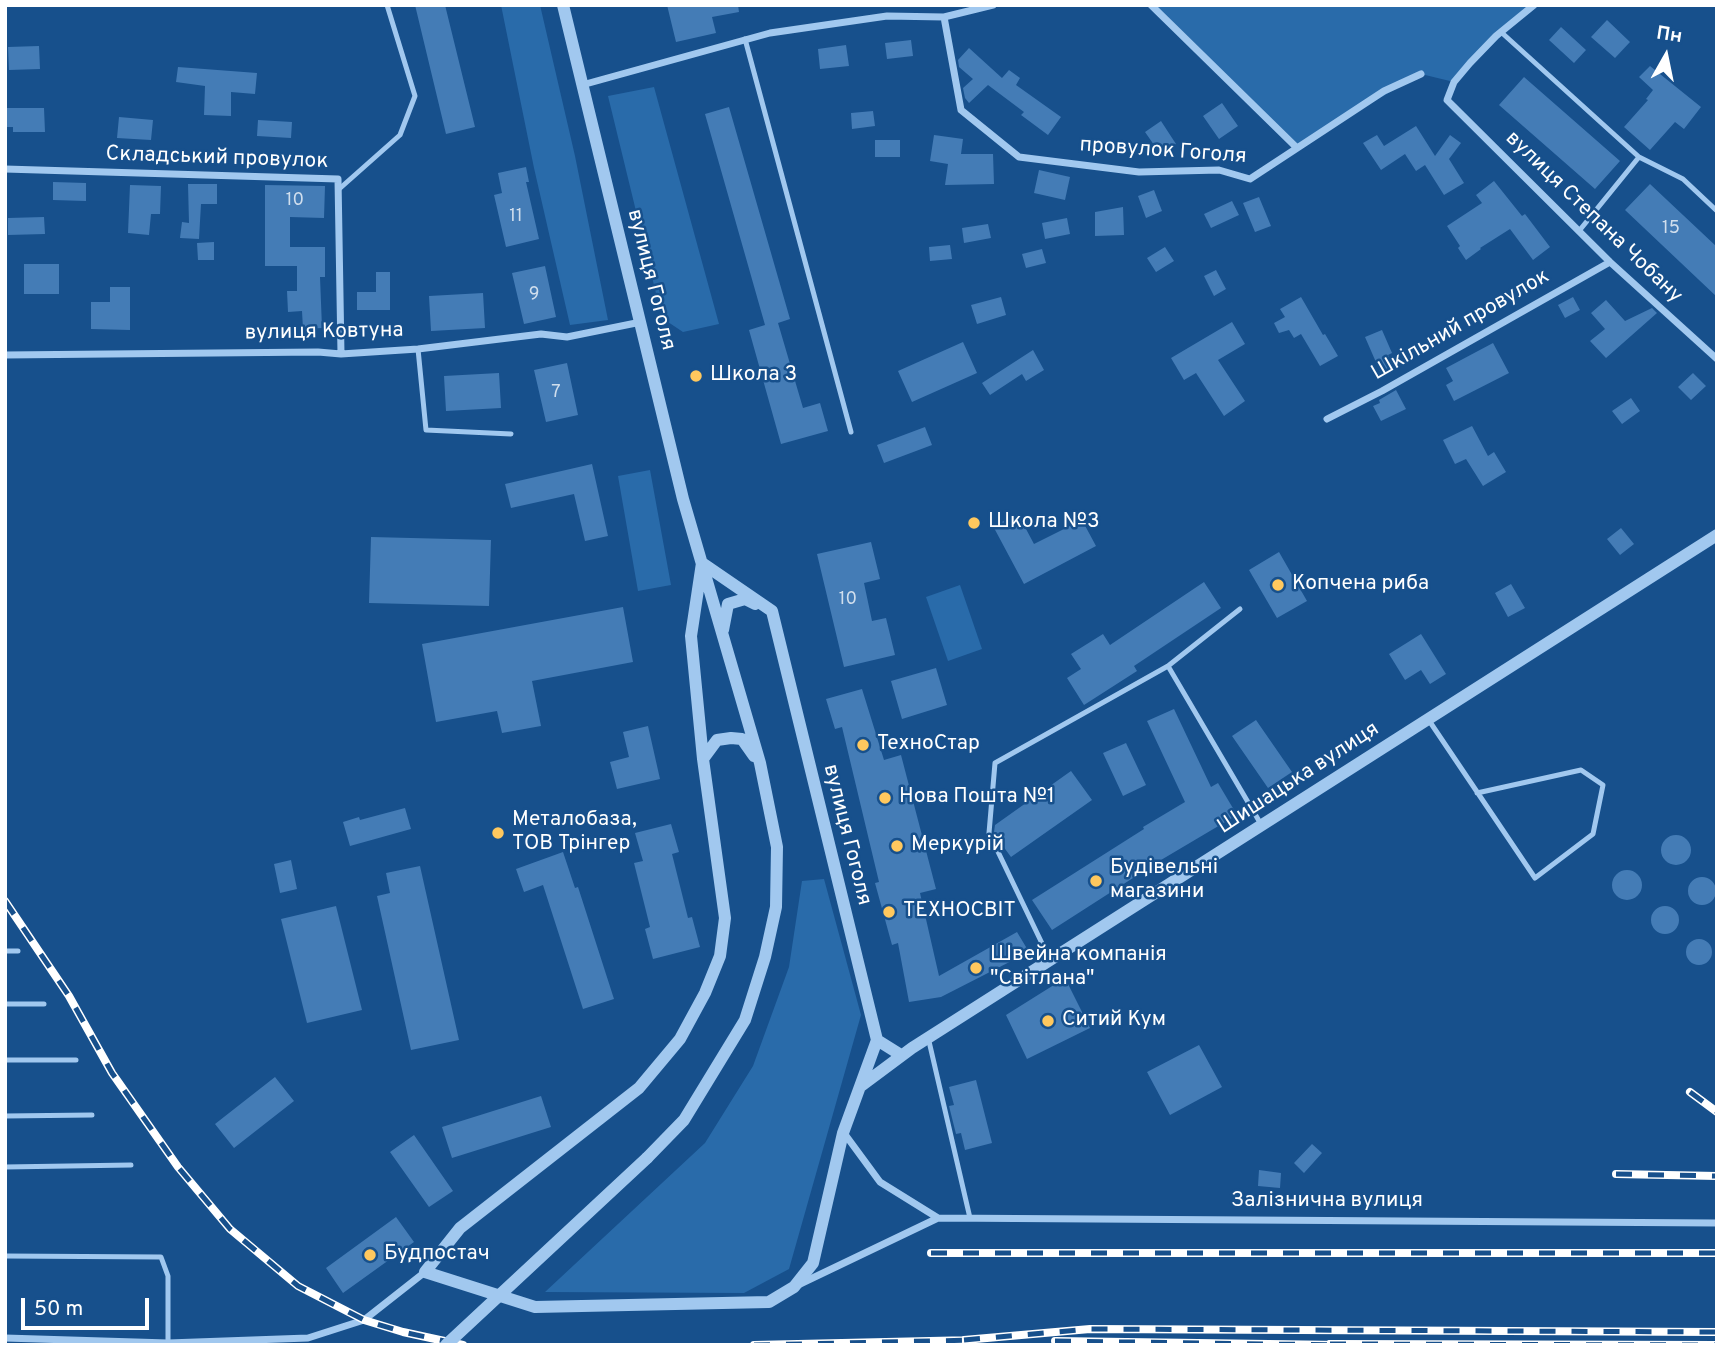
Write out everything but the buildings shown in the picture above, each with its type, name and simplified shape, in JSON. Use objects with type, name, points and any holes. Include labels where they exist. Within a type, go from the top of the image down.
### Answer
[{"type":"street","name":"вулиця Гоголя","points":[[446,1345],[648,1158],[684,1120],[745,1020],[765,957],[776,907],[777,847],[760,763],[683,499],[581,85],[564,5]]},
{"type":"street","points":[[581,85],[745,39],[887,16],[944,17],[993,5]]},
{"type":"street","points":[[1151,5],[1296,147]]},
{"type":"street","points":[[1501,32],[1534,5]]},
{"type":"street","name":"провулок Гоголя","points":[[944,17],[961,110],[1019,157],[1139,172],[1219,170],[1250,179],[1384,91],[1421,74]]},
{"type":"street","name":"вулиця Степана Чобану","points":[[1501,32],[1454,82],[1447,100],[1610,262],[1717,359]]},
{"type":"street","name":"Складський провулок","points":[[5,169],[338,179],[341,354]]},
{"type":"street","name":"Шкільний провулок","points":[[1327,419],[1382,391],[1610,262]]},
{"type":"street","name":"вулиця Ковтуна","points":[[5,355],[341,354],[418,349],[541,334],[568,337],[641,322]]},
{"type":"street","name":"Шишацька вулиця","points":[[859,1086],[928,1037],[1717,535]]},
{"type":"street","name":"вулиця Гоголя","points":[[425,1272],[460,1228],[639,1088],[680,1039],[705,993],[720,956],[725,918],[703,759],[691,636],[702,563]]},
{"type":"street","points":[[702,563],[772,611]]},
{"type":"street","points":[[723,632],[728,604],[745,599],[772,611]]},
{"type":"street","name":"вулиця Гоголя","points":[[772,611],[877,1040]]},
{"type":"street","points":[[703,759],[717,740],[731,738],[742,739],[760,763]]},
{"type":"street","points":[[5,1338],[169,1343],[308,1338],[364,1320],[425,1272],[535,1307],[769,1302],[794,1287],[813,1263],[843,1133],[877,1040],[901,1055]]},
{"type":"street","name":"Залізнична вулиця","points":[[843,1133],[880,1182],[938,1217]]},
{"type":"street","name":"Залізнична вулиця","points":[[794,1287],[938,1217],[1717,1223]]},
{"type":"lane","points":[[338,190],[400,135],[415,96],[387,5]]},
{"type":"lane","points":[[1501,32],[1639,157],[1683,179],[1717,211]]},
{"type":"lane","points":[[745,39],[850,432]]},
{"type":"lane","points":[[1578,231],[1639,157]]},
{"type":"lane","points":[[418,349],[426,430],[511,434]]},
{"type":"lane","points":[[1051,960],[989,833],[995,764],[1168,666],[1240,609]]},
{"type":"lane","points":[[1168,666],[1262,825]]},
{"type":"lane","points":[[1428,719],[1477,793],[1535,878],[1593,834],[1603,785],[1581,769],[1477,793]]},
{"type":"lane","points":[[5,951],[18,951]]},
{"type":"lane","points":[[5,1004],[44,1004]]},
{"type":"lane","points":[[928,1037],[970,1218]]},
{"type":"lane","points":[[5,1060],[76,1060]]},
{"type":"lane","points":[[5,1116],[92,1115]]},
{"type":"lane","points":[[5,1167],[131,1165]]},
{"type":"lane","points":[[5,1256],[161,1257],[168,1276],[169,1343]]},
{"type":"shaded area","points":[[501,5],[540,5],[575,156],[608,320],[570,325]]},
{"type":"shaded area","points":[[1151,5],[1533,5],[1454,82],[1421,74],[1296,147]]},
{"type":"shaded area","points":[[654,87],[719,324],[683,332],[662,318],[608,96]]},
{"type":"shaded area","points":[[650,470],[671,585],[638,591],[618,476]]},
{"type":"shaded area","points":[[960,585],[982,649],[948,661],[926,597]]},
{"type":"shaded area","points":[[824,879],[861,1015],[789,1269],[744,1293],[545,1292],[705,1143],[753,1066],[789,967],[802,881]]},
{"type":"railway","points":[[5,901],[69,996],[112,1073],[178,1167],[230,1229],[298,1286],[364,1320],[463,1345]]},
{"type":"railway","points":[[1690,1092],[1717,1112]]},
{"type":"railway","points":[[1616,1174],[1717,1176]]},
{"type":"railway","points":[[931,1253],[1717,1253]]},
{"type":"railway","points":[[964,1340],[1090,1329],[1717,1332]]},
{"type":"railway","points":[[754,1345],[974,1340]]},
{"type":"railway","points":[[1055,1341],[1340,1345]]},
{"type":"railway","points":[[1330,1344],[1717,1345]]},
{"type":"place","name":"Школа 3","points":[[696,376]]},
{"type":"place","name":"Школа №3","points":[[974,523]]},
{"type":"place","name":"Копчена риба","points":[[1278,585]]},
{"type":"place","name":"ТехноСтар","points":[[863,745]]},
{"type":"place","name":"Нова Пошта №1","points":[[885,798]]},
{"type":"place","name":"Металобаза, ТОВ Трінгер","points":[[498,833]]},
{"type":"place","name":"Меркурій","points":[[897,846]]},
{"type":"place","name":"Будівельні магазини","points":[[1096,881]]},
{"type":"place","name":"ТЕХНОСВІТ","points":[[889,912]]},
{"type":"place","name":"Швейна компанія \"Світлана\"","points":[[976,968]]},
{"type":"place","name":"Ситий Кум","points":[[1048,1021]]},
{"type":"place","name":"Будпостач","points":[[370,1255]]}]
